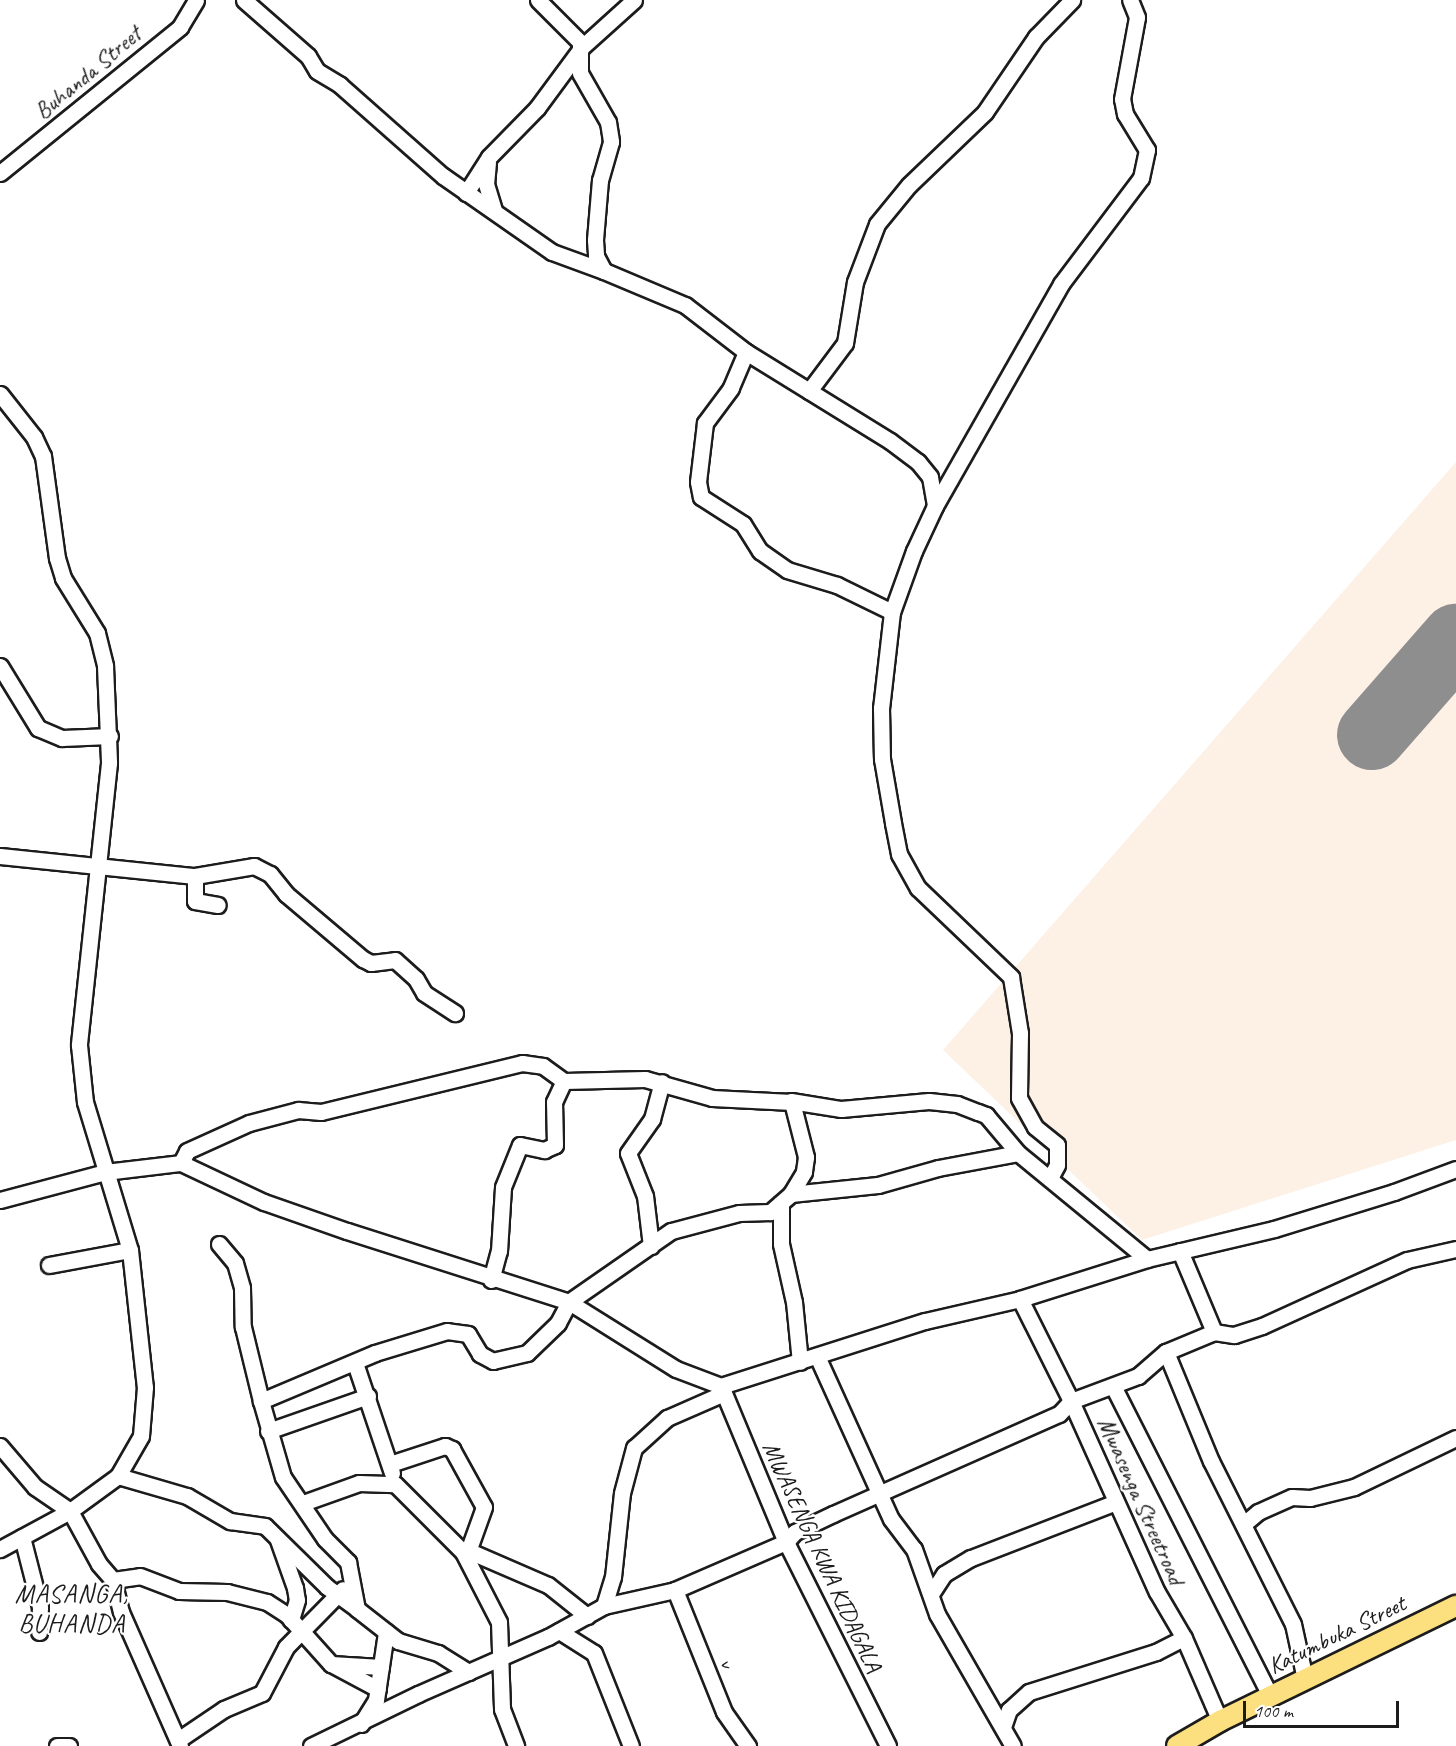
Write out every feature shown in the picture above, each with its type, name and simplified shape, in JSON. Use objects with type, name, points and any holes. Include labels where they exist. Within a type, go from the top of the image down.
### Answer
[{"type":"main road","name":"Katumbuka Street","points":[[1179,1746],[1270,1695],[1456,1606]]},
{"type":"street","name":"Buhanda Street","points":[[0,173],[180,27],[196,0]]},
{"type":"street","points":[[244,0],[304,53],[317,71],[340,85],[466,193],[552,252],[604,271],[685,306],[746,352],[918,462],[930,477],[935,506]]},
{"type":"street","points":[[538,0],[582,46],[580,73],[604,112],[611,133],[600,180],[595,240],[596,256],[604,271]]},
{"type":"street","points":[[466,193],[489,157],[537,108],[582,46],[634,0]]},
{"type":"street","points":[[809,391],[845,343],[855,282],[878,224],[909,185],[985,112],[1036,37],[1071,0]]},
{"type":"street","points":[[1050,1178],[1057,1165],[1057,1145],[1035,1126],[1019,1098],[1020,1033],[1011,976],[918,888],[899,854],[882,759],[881,708],[892,612],[914,551],[935,506],[1061,284],[1142,178],[1147,150],[1125,114],[1122,99],[1137,17],[1130,0]]},
{"type":"street","points":[[489,157],[486,184],[494,211]]},
{"type":"street","points":[[746,352],[731,388],[705,423],[698,482],[701,497],[743,524],[760,551],[787,570],[837,585],[892,612]]},
{"type":"street","points":[[0,394],[34,437],[43,456],[57,558],[70,591],[97,633],[105,666],[110,736],[79,1045],[82,1087],[129,1250],[138,1296],[145,1406],[136,1450],[118,1476],[70,1511],[0,1549]]},
{"type":"street","points":[[0,666],[32,720],[46,734],[62,738],[110,736]]},
{"type":"street","points":[[0,856],[97,868],[195,876],[254,866],[262,868],[286,894],[363,959],[371,963],[395,960],[416,979],[424,993],[455,1013]]},
{"type":"street","points":[[195,876],[195,901],[218,905]]},
{"type":"street","points":[[181,1163],[187,1151],[221,1132],[289,1112],[321,1112],[522,1063],[543,1066],[564,1081],[662,1082],[712,1098],[791,1101],[841,1109],[923,1101],[957,1104],[986,1115],[1018,1153],[1050,1178],[1098,1222],[1147,1259]]},
{"type":"street","points":[[491,1280],[499,1251],[503,1186],[520,1145],[544,1150],[555,1145],[554,1102],[564,1081]]},
{"type":"street","points":[[651,1246],[645,1196],[628,1153],[651,1119],[662,1082]]},
{"type":"street","points":[[791,1101],[806,1157],[804,1172],[786,1199],[781,1244],[794,1302],[800,1362]]},
{"type":"street","points":[[261,1401],[375,1353],[457,1330],[468,1334],[486,1359],[513,1358],[530,1351],[558,1323],[568,1302],[684,1226],[739,1214],[761,1214],[786,1199],[878,1185],[938,1168],[1018,1153]]},
{"type":"street","points":[[0,1200],[105,1172],[181,1163],[264,1202],[491,1280],[568,1302],[676,1369],[722,1389]]},
{"type":"street","points":[[604,1606],[613,1577],[622,1493],[634,1448],[667,1418],[722,1389],[925,1321],[1020,1299],[1147,1259],[1239,1239],[1369,1201],[1456,1169]]},
{"type":"street","points":[[219,1244],[235,1263],[242,1288],[243,1327],[268,1431],[283,1477],[303,1503],[325,1539],[343,1555],[354,1578],[357,1610]]},
{"type":"street","points":[[311,1746],[468,1672],[500,1660],[604,1606],[675,1590],[786,1542],[795,1532],[880,1492],[1059,1414],[1071,1401],[1138,1376],[1166,1352],[1214,1332],[1234,1335],[1262,1326],[1407,1260],[1456,1249]]},
{"type":"street","points":[[49,1265],[129,1250]]},
{"type":"street","points":[[1180,1251],[1214,1332]]},
{"type":"street","name":"Mwasenga Streetroad","points":[[1020,1299],[1071,1401],[1157,1592],[1184,1638],[1220,1721]]},
{"type":"street","points":[[1166,1352],[1211,1461],[1245,1523],[1293,1624],[1305,1679]]},
{"type":"street","points":[[817,1356],[893,1523],[914,1549],[944,1627],[1013,1746]]},
{"type":"street","points":[[355,1362],[395,1484],[468,1554],[499,1622],[502,1708],[516,1746]]},
{"type":"street","points":[[1113,1386],[1270,1695]]},
{"type":"street","name":"MWASENGA KWA KIDAGALA","points":[[722,1389],[786,1542],[888,1746]]},
{"type":"street","points":[[268,1431],[368,1396]]},
{"type":"street","points":[[1245,1523],[1258,1512],[1292,1497],[1310,1498],[1354,1487],[1456,1438]]},
{"type":"street","points":[[0,1446],[35,1487],[70,1511],[99,1564],[113,1580],[121,1612],[179,1743],[224,1709],[262,1693],[286,1647],[301,1635],[354,1578]]},
{"type":"street","points":[[390,1464],[445,1446],[452,1449],[484,1508],[468,1554]]},
{"type":"street","points":[[118,1476],[187,1496],[230,1521],[265,1526],[337,1595],[398,1641],[438,1653],[468,1672]]},
{"type":"street","points":[[303,1503],[359,1483],[395,1484]]},
{"type":"street","points":[[931,1594],[944,1574],[971,1558],[1116,1502]]},
{"type":"street","points":[[22,1537],[40,1607],[39,1632]]},
{"type":"street","points":[[278,1539],[297,1600],[291,1620]]},
{"type":"street","points":[[468,1554],[548,1585],[587,1616]]},
{"type":"street","points":[[113,1580],[140,1576],[179,1591],[241,1595],[272,1605],[291,1620],[301,1635],[331,1664],[378,1689]]},
{"type":"street","name":"v","points":[[675,1590],[724,1712],[748,1746]]},
{"type":"street","points":[[559,1631],[594,1653],[631,1746]]},
{"type":"street","points":[[361,1724],[378,1689],[386,1632]]},
{"type":"street","points":[[1003,1728],[1009,1710],[1029,1692],[1156,1652],[1184,1638]]},
{"type":"street","points":[[331,1664],[381,1667]]},
{"type":"street","points":[[57,1746],[69,1746]]},
{"type":"shaded area","points":[[1456,462],[1456,1140],[1142,1240],[943,1050]]},
{"type":"runway","points":[[1372,735],[1456,639]]},
{"type":"district","name":"MASANGA, BUHANDA","points":[[72,1609]]}]
